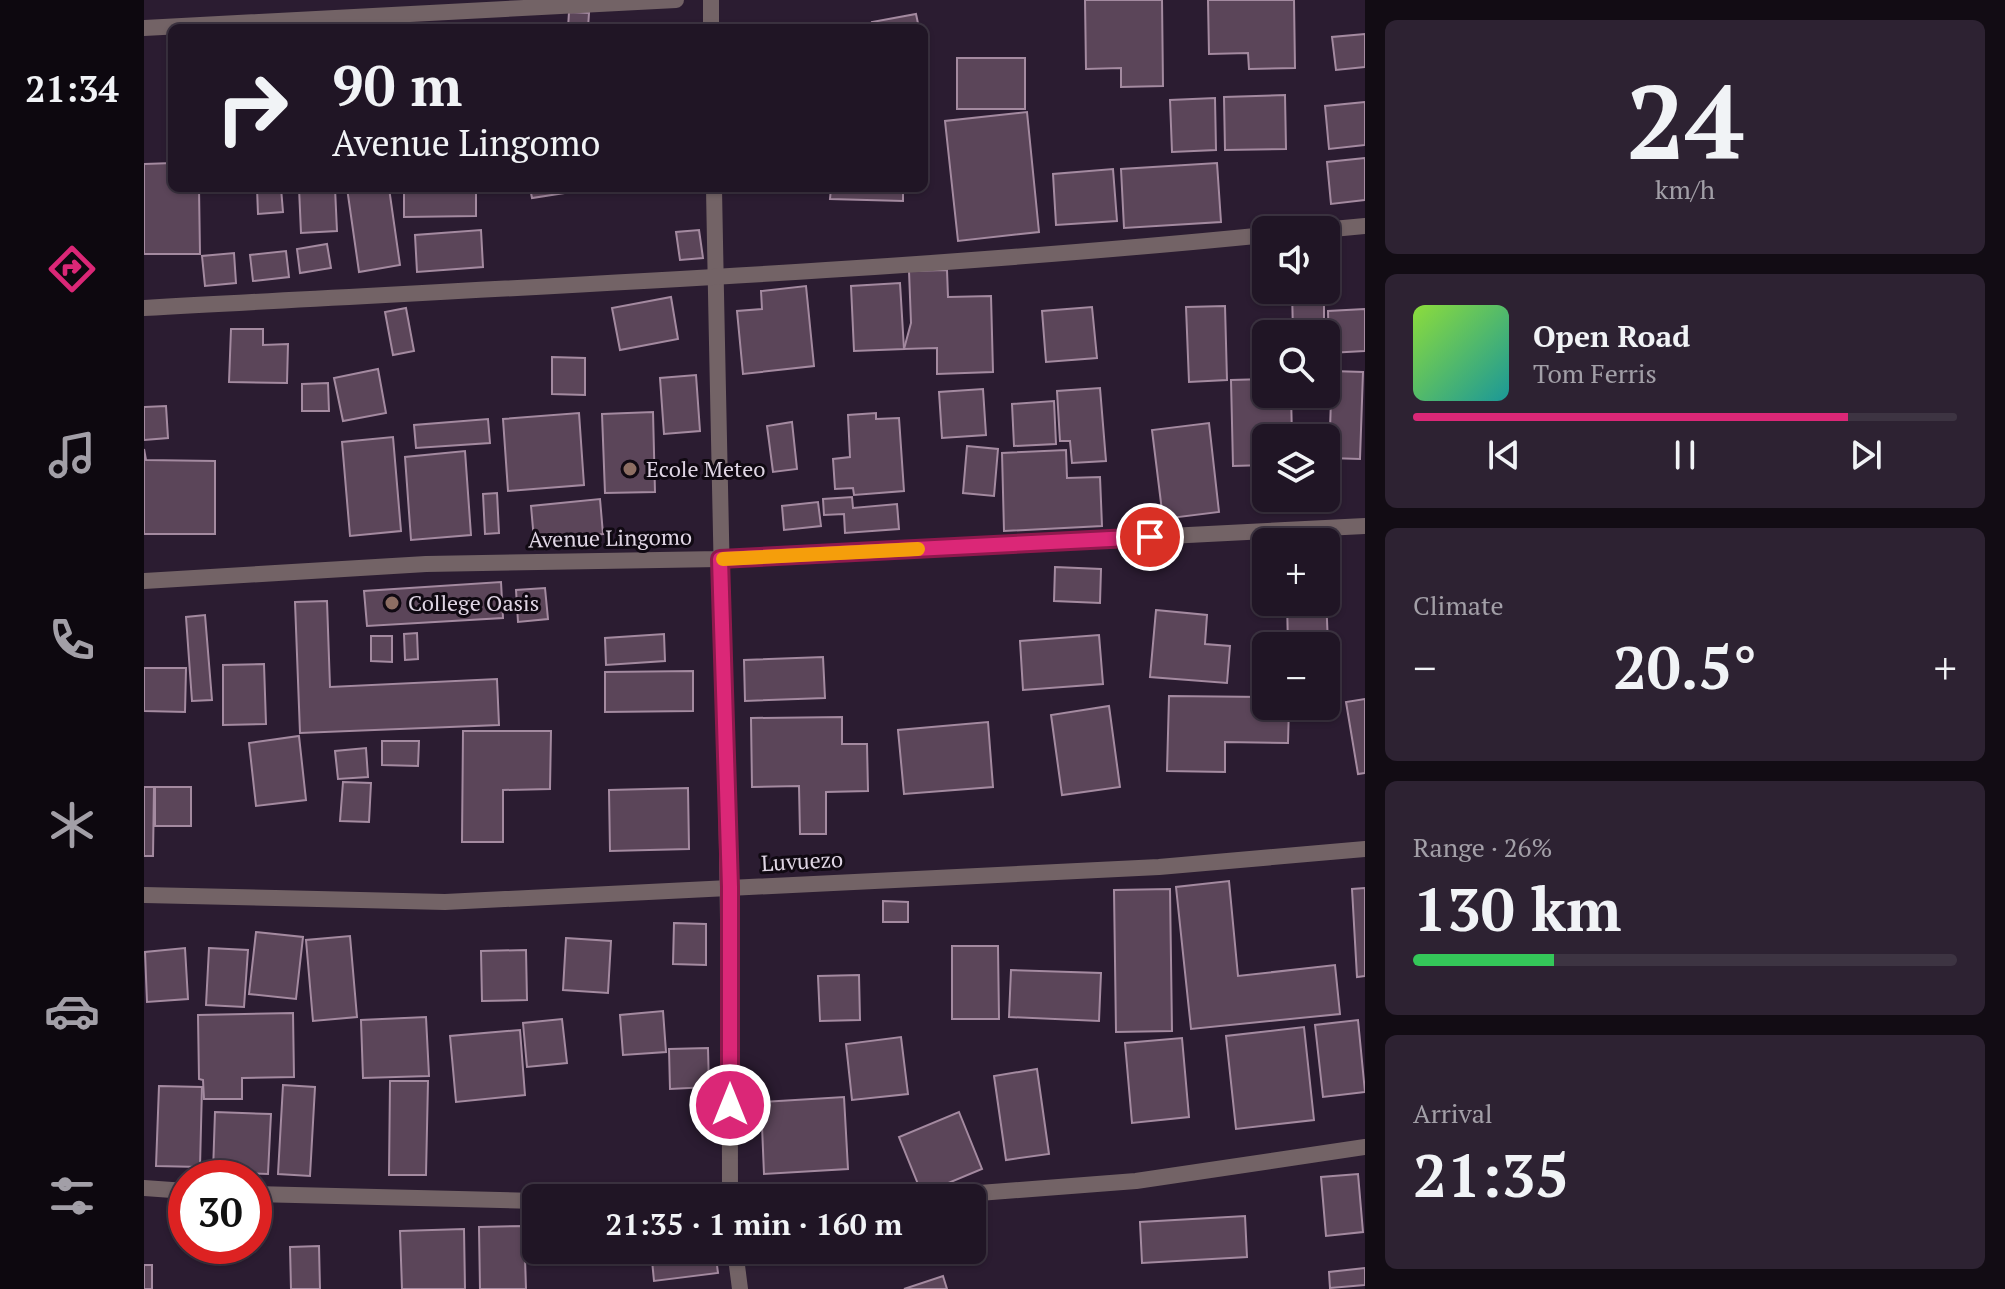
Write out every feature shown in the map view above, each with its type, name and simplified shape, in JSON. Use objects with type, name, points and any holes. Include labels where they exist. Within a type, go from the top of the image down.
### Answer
[{"type":"street","points":[[220,24],[676,0]]},
{"type":"street","points":[[711,0],[711,24]]},
{"type":"street","points":[[144,28],[168,27]]},
{"type":"street","points":[[714,192],[720,559],[730,887],[730,1184]]},
{"type":"street","points":[[1340,228],[1365,226]]},
{"type":"street","points":[[144,308],[1138,248],[1252,236]]},
{"type":"street","name":"Avenue Lingomo","points":[[144,581],[426,564],[720,559],[1365,526]]},
{"type":"street","name":"Luvuezo","points":[[144,895],[445,902],[1159,867],[1365,849]]},
{"type":"street","points":[[986,1192],[1136,1181],[1365,1147]]},
{"type":"street","points":[[144,1188],[168,1190]]},
{"type":"street","points":[[272,1194],[522,1201]]},
{"type":"street","points":[[737,1264],[740,1289]]},
{"type":"building","points":[[1085,0],[1162,0],[1163,86],[1121,87],[1121,68],[1086,69]]},
{"type":"building","points":[[1208,0],[1294,0],[1295,68],[1249,69],[1248,53],[1209,54]]},
{"type":"building","points":[[569,12],[589,13],[588,24],[568,24]]},
{"type":"building","points":[[916,14],[918,24],[872,24]]},
{"type":"building","points":[[1365,34],[1365,67],[1336,70],[1332,37]]},
{"type":"building","points":[[957,58],[1025,58],[1025,109],[957,109]]},
{"type":"building","points":[[1285,95],[1286,149],[1225,150],[1224,97]]},
{"type":"building","points":[[1215,98],[1216,150],[1172,152],[1170,100]]},
{"type":"building","points":[[1365,102],[1365,145],[1329,149],[1325,106]]},
{"type":"building","points":[[1027,112],[1039,232],[958,241],[945,121]]},
{"type":"building","points":[[1365,158],[1365,200],[1331,204],[1327,162]]},
{"type":"building","points":[[168,163],[168,192],[199,192],[200,254],[144,254],[144,164]]},
{"type":"building","points":[[1217,163],[1221,222],[1124,228],[1121,169]]},
{"type":"building","points":[[1113,169],[1117,221],[1056,225],[1053,174]]},
{"type":"building","points":[[257,192],[281,192],[283,212],[258,214]]},
{"type":"building","points":[[299,192],[335,192],[337,231],[301,233]]},
{"type":"building","points":[[348,192],[390,192],[400,265],[359,272]]},
{"type":"building","points":[[404,192],[476,192],[476,216],[404,217]]},
{"type":"building","points":[[531,192],[571,192],[532,198]]},
{"type":"building","points":[[831,192],[903,192],[903,201],[830,199]]},
{"type":"building","points":[[481,230],[483,267],[417,272],[415,235]]},
{"type":"building","points":[[699,230],[703,258],[680,260],[676,232]]},
{"type":"building","points":[[327,244],[331,268],[300,273],[297,249]]},
{"type":"building","points":[[286,251],[289,277],[253,281],[250,255]]},
{"type":"building","points":[[234,253],[236,283],[205,286],[202,256]]},
{"type":"building","points":[[947,270],[948,297],[991,296],[993,372],[937,374],[937,348],[904,349],[911,323],[909,271]]},
{"type":"building","points":[[900,283],[904,349],[854,351],[851,286]]},
{"type":"building","points":[[806,286],[814,366],[743,374],[737,311],[762,309],[761,291]]},
{"type":"building","points":[[671,297],[678,339],[620,350],[612,308]]},
{"type":"building","points":[[1292,304],[1324,304],[1324,320],[1293,320]]},
{"type":"building","points":[[1225,306],[1227,380],[1189,382],[1186,307]]},
{"type":"building","points":[[1092,307],[1097,358],[1046,362],[1042,311]]},
{"type":"building","points":[[406,308],[414,351],[393,355],[385,312]]},
{"type":"building","points":[[1365,309],[1365,351],[1340,352],[1340,320],[1328,320],[1328,311]]},
{"type":"building","points":[[231,329],[263,329],[263,345],[288,344],[287,383],[229,382]]},
{"type":"building","points":[[552,357],[585,358],[585,395],[552,394]]},
{"type":"building","points":[[378,369],[386,413],[343,421],[334,378]]},
{"type":"building","points":[[1340,371],[1363,372],[1360,459],[1340,458],[1340,424],[1330,424],[1331,408],[1340,408]]},
{"type":"building","points":[[696,375],[700,431],[664,434],[660,378]]},
{"type":"building","points":[[1252,379],[1252,408],[1291,408],[1292,424],[1252,424],[1252,465],[1233,466],[1231,380]]},
{"type":"building","points":[[328,383],[329,411],[302,411],[302,384]]},
{"type":"building","points":[[1100,388],[1106,461],[1072,463],[1070,441],[1060,441],[1057,391]]},
{"type":"building","points":[[983,389],[986,435],[942,438],[939,392]]},
{"type":"building","points":[[1054,401],[1056,444],[1014,446],[1012,404]]},
{"type":"building","points":[[166,406],[168,438],[144,440],[144,407]]},
{"type":"building","points":[[653,412],[655,492],[605,493],[602,414]]},
{"type":"building","points":[[579,413],[584,485],[508,491],[503,419]]},
{"type":"building","points":[[876,413],[876,419],[899,418],[904,491],[854,495],[853,488],[835,489],[833,459],[850,457],[848,415]]},
{"type":"building","points":[[488,419],[490,443],[416,448],[414,425]]},
{"type":"building","points":[[792,422],[797,469],[773,472],[767,426]]},
{"type":"building","points":[[1209,423],[1219,512],[1163,519],[1152,430]]},
{"type":"building","points":[[393,437],[401,531],[350,536],[342,442]]},
{"type":"building","points":[[967,446],[998,449],[994,496],[963,493]]},
{"type":"building","points":[[144,449],[146,460],[215,461],[215,534],[144,534]]},
{"type":"building","points":[[1066,450],[1067,478],[1100,477],[1102,526],[1004,531],[1002,453]]},
{"type":"building","points":[[465,451],[471,535],[411,540],[405,457]]},
{"type":"building","points":[[497,493],[499,533],[485,534],[483,494]]},
{"type":"building","points":[[852,497],[853,508],[897,504],[899,529],[845,533],[844,514],[824,515],[823,499]]},
{"type":"building","points":[[600,499],[603,534],[534,540],[531,506]]},
{"type":"building","points":[[818,502],[821,526],[784,530],[782,506]]},
{"type":"building","points":[[1055,567],[1101,569],[1100,603],[1054,601]]},
{"type":"building","points":[[501,582],[503,618],[367,626],[364,591]]},
{"type":"building","points":[[545,588],[548,619],[518,622],[516,590]]},
{"type":"building","points":[[327,601],[330,687],[497,679],[499,725],[300,733],[295,602]]},
{"type":"building","points":[[1156,610],[1207,615],[1205,644],[1230,646],[1227,683],[1150,677]]},
{"type":"building","points":[[205,615],[212,700],[192,701],[186,617]]},
{"type":"building","points":[[1287,616],[1327,616],[1328,632],[1288,632]]},
{"type":"building","points":[[417,633],[418,659],[405,660],[404,634]]},
{"type":"building","points":[[664,634],[665,661],[606,665],[605,638]]},
{"type":"building","points":[[1099,635],[1103,684],[1023,690],[1020,641]]},
{"type":"building","points":[[371,636],[392,636],[392,662],[371,661]]},
{"type":"building","points":[[823,657],[825,698],[745,701],[744,660]]},
{"type":"building","points":[[264,664],[266,724],[223,725],[223,665]]},
{"type":"building","points":[[144,668],[186,668],[185,712],[144,711]]},
{"type":"building","points":[[693,671],[693,711],[605,712],[605,672]]},
{"type":"building","points":[[1169,696],[1252,697],[1252,720],[1289,720],[1288,743],[1225,742],[1225,772],[1167,771]]},
{"type":"building","points":[[1365,699],[1365,773],[1358,774],[1346,702]]},
{"type":"building","points":[[1109,706],[1120,787],[1062,795],[1051,715]]},
{"type":"building","points":[[842,717],[842,744],[867,744],[868,791],[826,792],[826,834],[800,834],[799,786],[752,787],[751,718]]},
{"type":"building","points":[[988,722],[993,787],[904,794],[898,730]]},
{"type":"building","points":[[463,731],[551,731],[550,789],[503,790],[503,842],[462,842]]},
{"type":"building","points":[[299,736],[306,800],[256,806],[249,743]]},
{"type":"building","points":[[382,741],[419,741],[418,766],[382,765]]},
{"type":"building","points":[[366,748],[368,777],[338,779],[335,751]]},
{"type":"building","points":[[343,782],[371,783],[369,822],[340,821]]},
{"type":"building","points":[[144,787],[154,787],[153,856],[144,856]]},
{"type":"building","points":[[155,787],[191,787],[191,826],[155,826]]},
{"type":"building","points":[[688,788],[689,849],[610,851],[609,790]]},
{"type":"building","points":[[1229,881],[1238,976],[1335,965],[1340,1014],[1191,1029],[1176,887]]},
{"type":"building","points":[[1365,888],[1365,976],[1357,977],[1352,889]]},
{"type":"building","points":[[1170,889],[1172,1031],[1116,1032],[1114,890]]},
{"type":"building","points":[[883,901],[908,902],[908,922],[883,922]]},
{"type":"building","points":[[674,923],[706,924],[706,965],[673,964]]},
{"type":"building","points":[[256,932],[303,937],[296,999],[249,994]]},
{"type":"building","points":[[350,936],[357,1017],[313,1021],[306,940]]},
{"type":"building","points":[[566,938],[611,941],[608,993],[563,990]]},
{"type":"building","points":[[952,946],[998,946],[999,1019],[952,1019]]},
{"type":"building","points":[[185,948],[188,999],[147,1002],[145,952]]},
{"type":"building","points":[[209,948],[248,950],[244,1007],[206,1005]]},
{"type":"building","points":[[526,950],[527,1000],[482,1001],[481,951]]},
{"type":"building","points":[[1011,970],[1101,973],[1099,1021],[1009,1017]]},
{"type":"building","points":[[859,975],[860,1020],[820,1021],[818,976]]},
{"type":"building","points":[[663,1011],[666,1052],[623,1055],[620,1015]]},
{"type":"building","points":[[293,1013],[294,1077],[242,1078],[242,1099],[204,1099],[203,1080],[199,1079],[198,1015]]},
{"type":"building","points":[[426,1017],[429,1076],[363,1078],[361,1020]]},
{"type":"building","points":[[562,1019],[567,1063],[527,1067],[523,1023]]},
{"type":"building","points":[[1358,1020],[1365,1092],[1323,1097],[1315,1025]]},
{"type":"building","points":[[1304,1027],[1314,1120],[1236,1129],[1226,1036]]},
{"type":"building","points":[[520,1030],[525,1095],[456,1102],[450,1036]]},
{"type":"building","points":[[901,1037],[908,1094],[852,1100],[846,1044]]},
{"type":"building","points":[[1182,1038],[1189,1117],[1132,1123],[1125,1043]]},
{"type":"building","points":[[708,1048],[709,1087],[670,1089],[669,1049]]},
{"type":"building","points":[[1037,1069],[1049,1154],[1006,1160],[994,1076]]},
{"type":"building","points":[[390,1081],[428,1081],[426,1175],[389,1175]]},
{"type":"building","points":[[283,1085],[315,1087],[310,1176],[278,1174]]},
{"type":"building","points":[[159,1086],[202,1087],[200,1160],[168,1160],[168,1166],[156,1166]]},
{"type":"building","points":[[844,1097],[848,1169],[764,1174],[761,1102]]},
{"type":"building","points":[[215,1112],[271,1114],[269,1160],[213,1160]]},
{"type":"building","points":[[959,1112],[982,1169],[946,1184],[918,1184],[899,1137]]},
{"type":"building","points":[[1358,1174],[1363,1232],[1326,1236],[1321,1177]]},
{"type":"building","points":[[1245,1216],[1247,1257],[1142,1263],[1140,1222]]},
{"type":"building","points":[[522,1226],[522,1264],[525,1264],[526,1289],[480,1289],[479,1227]]},
{"type":"building","points":[[464,1229],[465,1289],[402,1289],[400,1231]]},
{"type":"building","points":[[319,1246],[320,1289],[291,1289],[290,1247]]},
{"type":"building","points":[[652,1264],[717,1264],[718,1273],[654,1281]]},
{"type":"building","points":[[144,1265],[152,1265],[152,1289],[144,1289]]},
{"type":"building","points":[[1365,1268],[1365,1285],[1330,1288],[1329,1272]]},
{"type":"building","points":[[943,1276],[947,1289],[904,1289]]},
{"type":"slow traffic","points":[[723,559],[918,549]]},
{"type":"place","name":"Ecole Meteo","points":[[630,469]]},
{"type":"place","name":"College Oasis","points":[[392,603]]},
{"type":"route","points":[[730,1105],[730,887],[720,559],[1150,537]]}]
